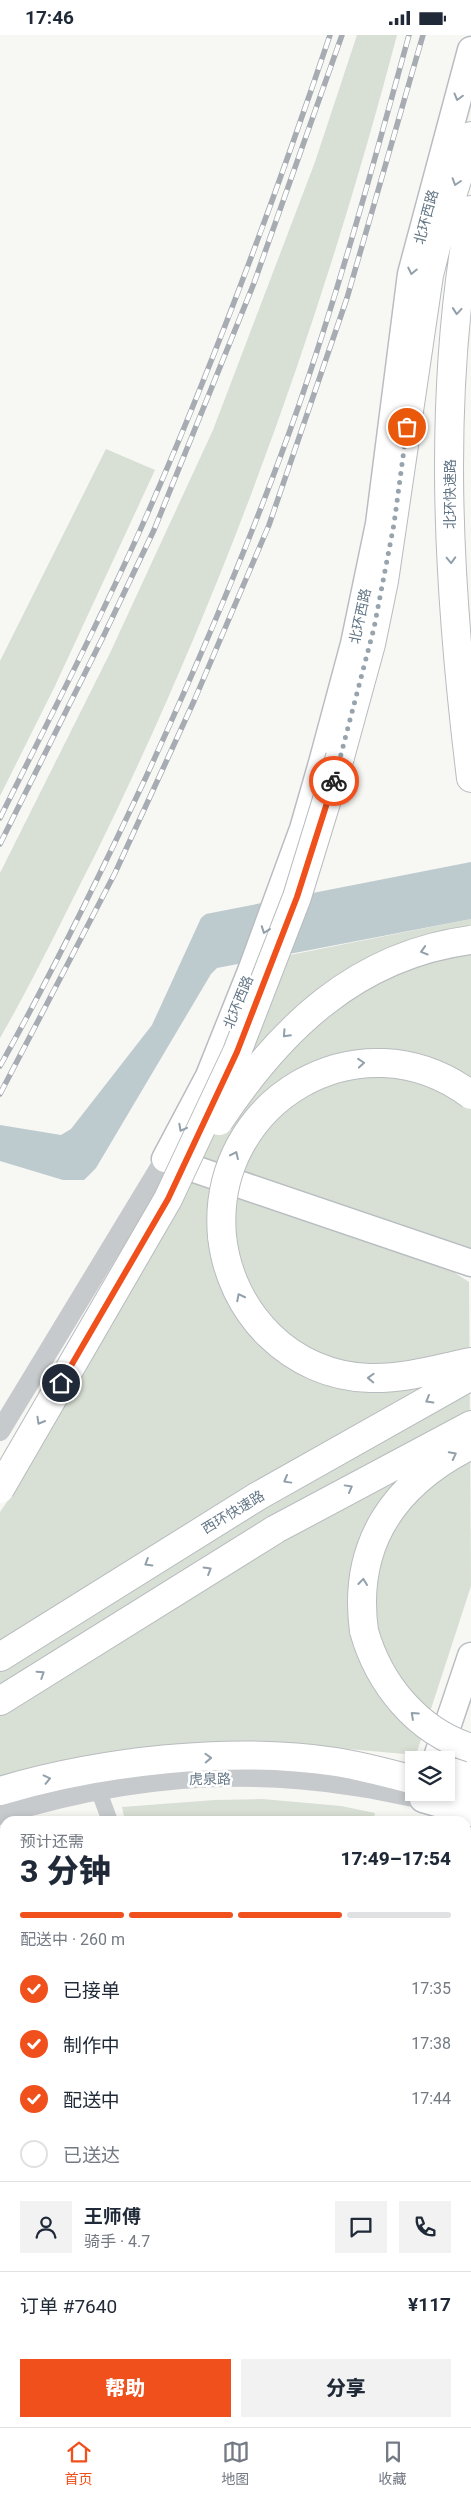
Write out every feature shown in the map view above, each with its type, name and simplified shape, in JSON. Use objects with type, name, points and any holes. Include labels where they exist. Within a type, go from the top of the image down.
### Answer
[{"type":"highway","points":[[168,1199],[259,1001],[300,888],[340,757],[371,644],[384,581],[429,275],[437,243],[471,136]]},
{"type":"highway","name":"北环快速路","points":[[471,210],[456,319],[449,480],[452,598],[471,778]]},
{"type":"highway","points":[[0,1489],[168,1199],[229,1107],[272,1049],[298,1022],[346,987],[383,966],[438,947],[471,940]]},
{"type":"highway","points":[[471,1095],[433,1074],[394,1063],[372,1062],[344,1065],[309,1078],[293,1088],[270,1107],[243,1140],[226,1179],[221,1222],[229,1271],[244,1305],[266,1334],[293,1355],[332,1372],[369,1378],[399,1377],[471,1362]]},
{"type":"highway","name":"西环快速路","points":[[0,1657],[258,1496],[471,1376]]},
{"type":"highway","points":[[0,1701],[276,1529],[471,1425]]},
{"type":"highway","points":[[471,1445],[427,1472],[393,1506],[372,1542],[364,1569],[361,1599],[368,1646],[380,1671],[395,1695],[426,1724],[447,1737],[471,1748]]},
{"type":"highway","points":[[0,1791],[82,1771],[159,1761],[248,1757],[405,1768]]},
{"type":"highway","points":[[336,1762],[405,1783]]},
{"type":"highway","points":[[455,1773],[471,1775]]},
{"type":"highway","points":[[455,1794],[471,1796]]},
{"type":"main road","name":"北环西路","points":[[165,1159],[209,1076],[251,971],[303,829],[354,645],[378,524],[411,274],[471,50]]},
{"type":"main road","points":[[165,1159],[471,1263]]},
{"type":"main road","points":[[439,1751],[471,1656]]},
{"type":"main road","points":[[448,1801],[471,1813]]},
{"type":"street","points":[[0,1431],[165,1159]]},
{"type":"street","name":"虎泉路","points":[[0,1815],[98,1789],[128,1784],[201,1778],[278,1779],[405,1789]]},
{"type":"street","points":[[98,1789],[108,1816]]},
{"type":"shaded area","points":[[357,35],[397,35],[337,245],[267,453],[228,555],[142,756],[95,855],[0,1038],[0,873],[110,653],[213,430],[315,162]]},
{"type":"shaded area","points":[[106,449],[155,470],[54,688],[0,796],[0,661]]},
{"type":"shaded area","points":[[471,862],[471,919],[217,968],[211,974],[96,1168],[84,1180],[63,1180],[0,1161],[0,1125],[61,1135],[71,1129],[152,1025],[201,918],[206,914]]},
{"type":"shaded area","points":[[471,919],[471,1256],[201,1160],[285,956]]},
{"type":"shaded area","points":[[195,1177],[452,1271],[469,1282],[471,1586],[417,1751],[405,1751],[405,1754],[303,1745],[147,1748],[88,1756],[0,1778],[0,1512],[15,1490]]},
{"type":"shaded area","points":[[262,1799],[341,1806],[375,1813],[374,1816],[124,1816],[122,1807],[215,1800]]},
{"type":"railway","points":[[0,818],[108,600],[168,466],[242,283],[330,35]]},
{"type":"railway","points":[[0,844],[154,530],[254,283],[342,35]]},
{"type":"railway","points":[[0,1066],[94,887],[129,814],[187,685],[246,546],[299,405],[329,313],[409,35]]},
{"type":"railway","points":[[0,1094],[115,873],[194,701],[269,525],[347,298],[423,35]]},
{"type":"way so far","points":[[334,781],[371,644],[384,581],[407,427]]},
{"type":"route","points":[[61,1383],[168,1199],[237,1052],[255,1010],[297,897],[334,781]]}]
